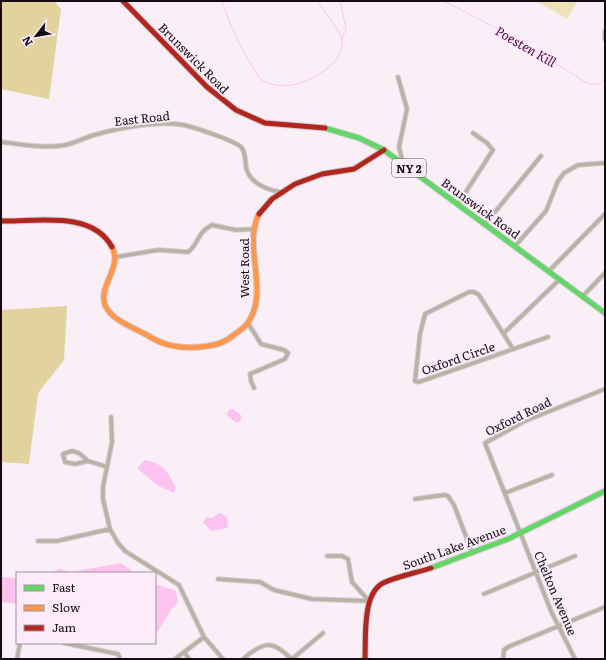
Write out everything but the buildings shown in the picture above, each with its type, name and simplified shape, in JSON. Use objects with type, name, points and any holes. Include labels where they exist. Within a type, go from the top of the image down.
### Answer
[{"type":"street","name":"Brunswick Road","points":[[123,1],[215,95],[233,110],[245,116],[269,124],[326,128],[342,132],[364,140],[384,150],[605,313]]},
{"type":"street","points":[[605,31],[605,39]]},
{"type":"street","points":[[398,77],[407,110],[399,147],[403,164]]},
{"type":"street","name":"East Road","points":[[1,142],[36,146],[65,145],[96,134],[114,130],[150,125],[176,124],[211,134],[240,146],[244,152],[247,170],[253,180],[269,189],[281,192]]},
{"type":"street","points":[[458,204],[493,150],[487,143],[473,133]]},
{"type":"street","name":"West Road","points":[[248,323],[255,294],[253,240],[255,228],[264,207],[281,192],[318,175],[355,169],[384,150]]},
{"type":"street","points":[[486,224],[541,156]]},
{"type":"street","points":[[515,246],[546,211],[558,181],[564,173],[578,165],[605,163]]},
{"type":"street","points":[[549,271],[605,214]]},
{"type":"street","points":[[1,221],[72,222],[91,226],[99,231],[110,241],[116,257],[113,271],[104,288],[106,307],[115,318],[143,332],[160,343],[172,347],[212,346],[228,340],[248,323],[261,344],[284,350],[288,354],[285,359],[250,374],[254,388]]},
{"type":"street","points":[[116,257],[158,250],[188,252],[195,244],[202,231],[212,226],[236,230],[255,228]]},
{"type":"street","points":[[583,296],[605,272]]},
{"type":"street","name":"Oxford Circle","points":[[504,333],[560,279]]},
{"type":"street","name":"Oxford Circle","points":[[513,349],[479,295],[474,292],[469,292],[430,310],[425,314],[422,320],[415,381],[419,382],[548,337]]},
{"type":"street","name":"Oxford Road","points":[[521,533],[486,442],[525,422],[605,389]]},
{"type":"street","points":[[110,417],[112,442],[103,487],[103,499],[110,529],[125,551],[179,585],[204,637],[223,659]]},
{"type":"street","points":[[88,461],[68,464],[64,461],[63,456],[66,452],[74,451],[88,461],[107,467]]},
{"type":"street","points":[[505,493],[552,475]]},
{"type":"street","name":"South Lake Avenue","points":[[369,601],[374,590],[386,582],[429,569],[521,533],[558,517],[605,491]]},
{"type":"street","points":[[414,500],[444,495],[448,496],[454,505],[472,552]]},
{"type":"street","points":[[38,541],[57,541],[110,529]]},
{"type":"street","name":"Chelton Avenue","points":[[521,533],[557,626],[575,659]]},
{"type":"street","points":[[327,556],[342,556],[348,559],[352,582],[369,601],[365,659]]},
{"type":"street","points":[[484,594],[575,556]]},
{"type":"street","points":[[218,579],[260,582],[274,590],[312,599],[369,601]]},
{"type":"street","points":[[503,659],[504,650],[508,647],[605,607]]},
{"type":"street","points":[[243,659],[259,648],[268,644],[279,647],[292,659],[323,633]]},
{"type":"street","points":[[175,659],[204,637]]},
{"type":"street","points":[[17,659],[20,644]]},
{"type":"street","points":[[68,644],[120,657]]},
{"type":"street","points":[[184,652],[189,659]]},
{"type":"shaded area","points":[[1,1],[54,1],[61,9],[49,99],[1,89]]},
{"type":"shaded area","points":[[536,1],[578,1],[567,19]]},
{"type":"shaded area","points":[[67,306],[64,360],[38,393],[29,464],[1,462],[1,310]]},
{"type":"shaded area","points":[[230,409],[233,409],[242,416],[240,421],[237,423],[227,416]]},
{"type":"shaded area","points":[[145,460],[161,466],[168,473],[176,488],[174,493],[157,485],[137,468]]},
{"type":"shaded area","points":[[220,513],[227,517],[228,528],[211,531],[203,522],[207,517],[211,518]]},
{"type":"shaded area","points":[[121,563],[134,572],[71,572]]},
{"type":"shaded area","points":[[59,569],[71,572],[52,572]]},
{"type":"shaded area","points":[[1,577],[16,578],[16,604],[1,602]]},
{"type":"shaded area","points":[[156,584],[176,591],[178,602],[171,610],[156,634]]},
{"type":"waterway","name":"Poesten Kill","points":[[222,1],[235,35],[258,76],[266,82],[283,86],[304,82],[320,74],[334,62],[342,48],[341,36],[335,25],[317,1]]},
{"type":"waterway","name":"Poesten Kill","points":[[340,1],[346,28],[342,39]]},
{"type":"waterway","name":"Poesten Kill","points":[[444,1],[521,41],[588,84],[600,84],[605,78]]},
{"type":"traffic: fast","points":[[325,128],[359,138],[384,150],[605,313]]},
{"type":"traffic: fast","points":[[431,568],[508,539],[605,491]]},
{"type":"traffic: slow","points":[[112,247],[115,254],[115,262],[107,284],[104,298],[105,305],[113,316],[147,335],[172,346],[201,347],[216,345],[226,341],[243,328],[254,311],[257,298],[257,284],[253,241],[259,214]]},
{"type":"traffic: jam","points":[[123,1],[207,87],[236,110],[265,123],[325,128]]},
{"type":"traffic: jam","points":[[259,214],[272,199],[295,184],[322,174],[354,169],[384,150]]},
{"type":"traffic: jam","points":[[1,221],[62,220],[78,223],[91,227],[103,235],[112,247]]},
{"type":"traffic: jam","points":[[365,659],[366,617],[371,597],[376,589],[383,583],[401,576],[431,568]]}]
